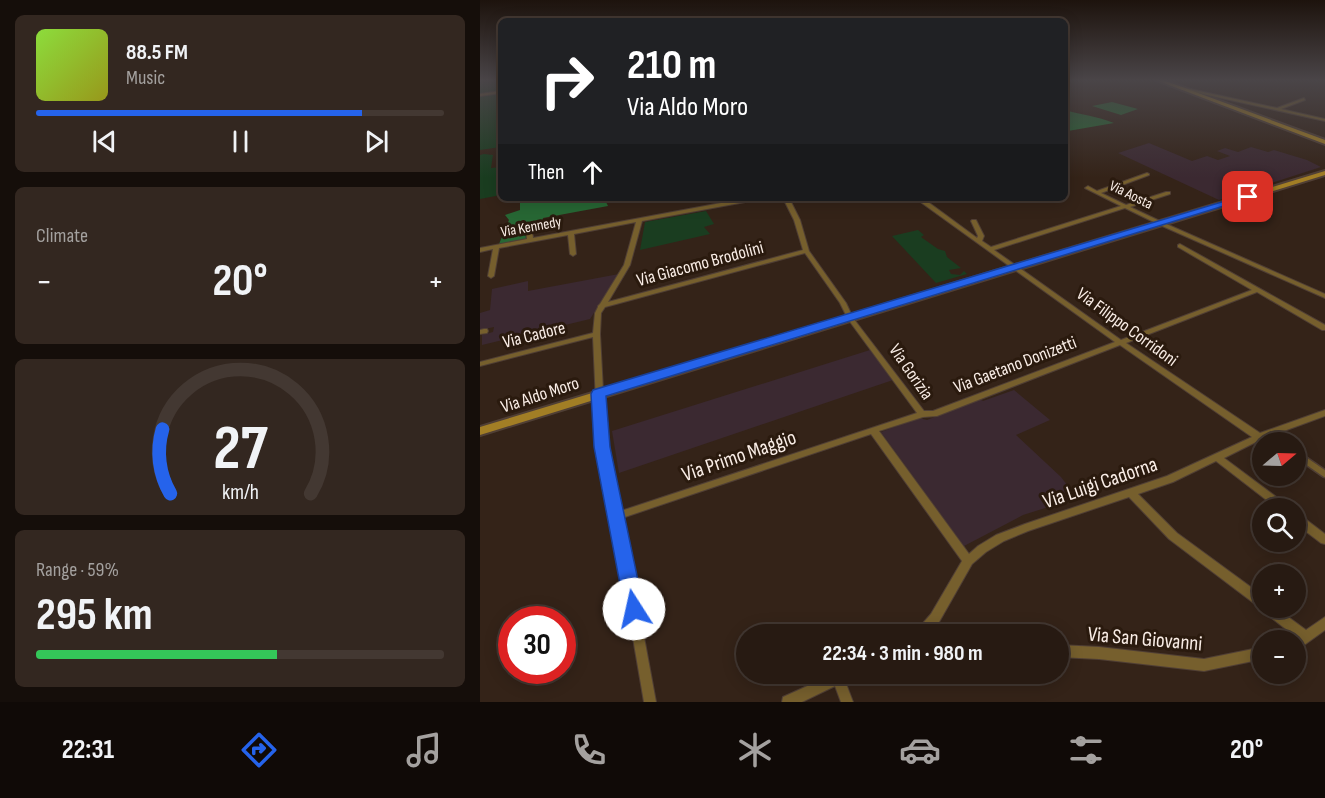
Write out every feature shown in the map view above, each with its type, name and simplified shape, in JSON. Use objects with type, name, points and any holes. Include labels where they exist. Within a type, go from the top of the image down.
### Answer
[{"type":"main road","points":[[1247,113],[1325,141]]},
{"type":"main road","name":"Via Aldo Moro","points":[[480,431],[1323,174]]},
{"type":"street","points":[[1290,113],[1325,120]]},
{"type":"street","points":[[1098,192],[1147,174]]},
{"type":"street","name":"Via Aosta","points":[[1088,188],[1162,224],[1325,296]]},
{"type":"street","points":[[991,249],[1168,193]]},
{"type":"street","points":[[719,201],[723,206]]},
{"type":"street","name":"Via Kennedy","points":[[480,250],[744,201]]},
{"type":"street","name":"Via Gorizia","points":[[788,201],[797,220],[806,251],[843,303],[850,318],[920,410],[921,414],[873,430]]},
{"type":"street","name":"Via Filippo Corridoni","points":[[922,201],[1121,343],[1257,432]]},
{"type":"street","points":[[639,221],[627,265],[596,320],[596,334],[602,447],[651,702]]},
{"type":"street","points":[[974,221],[981,236],[979,241]]},
{"type":"street","points":[[528,229],[530,240]]},
{"type":"street","name":"Via Kennedy","points":[[571,233],[573,254]]},
{"type":"street","points":[[1180,246],[1325,328]]},
{"type":"street","name":"Via Kennedy","points":[[492,276],[496,247]]},
{"type":"street","name":"Via Giacomo Brodolini","points":[[602,306],[806,251]]},
{"type":"street","name":"Via Gaetano Donizetti","points":[[921,414],[934,414],[1257,290]]},
{"type":"street","name":"Via Cadore","points":[[480,364],[596,334]]},
{"type":"street","name":"Via Luigi Cadorna","points":[[1274,432],[1325,413]]},
{"type":"street","points":[[873,430],[968,561]]},
{"type":"street","name":"Via Primo Maggio","points":[[617,516],[873,430]]},
{"type":"street","name":"Via Luigi Cadorna","points":[[931,624],[968,561],[982,549],[1025,528],[1170,479],[1252,441]]},
{"type":"street","points":[[1218,458],[1270,498]]},
{"type":"street","points":[[1306,461],[1325,474]]},
{"type":"street","points":[[1131,493],[1173,536],[1252,595]]},
{"type":"street","points":[[1306,526],[1325,540]]},
{"type":"street","points":[[1279,618],[1290,630]]},
{"type":"street","points":[[1306,636],[1325,623]]},
{"type":"street","name":"Via San Giovanni","points":[[1069,652],[1204,665],[1252,655]]},
{"type":"street","points":[[788,702],[826,684]]},
{"type":"street","points":[[844,684],[847,702]]},
{"type":"shaded area","points":[[1149,143],[1192,161],[1207,156],[1218,160],[1230,156],[1217,151],[1225,148],[1238,152],[1251,147],[1268,152],[1274,150],[1307,160],[1321,167],[1219,200],[1118,153]]},
{"type":"shaded area","points":[[619,274],[590,319],[482,345],[482,335],[493,332],[494,327],[480,330],[480,313],[490,310],[492,289],[528,281],[528,291]]},
{"type":"shaded area","points":[[870,350],[893,380],[619,473],[612,431]]},
{"type":"shaded area","points":[[1014,390],[1050,420],[1016,435],[1061,477],[1077,498],[1023,515],[964,546],[881,432],[919,418],[927,420],[980,399],[983,401]]},
{"type":"green space","points":[[480,113],[498,113],[498,147],[480,150]]},
{"type":"green space","points":[[1068,113],[1076,113],[1114,123],[1068,131]]},
{"type":"green space","points":[[480,155],[493,155],[491,168],[498,167],[498,196],[480,199]]},
{"type":"green space","points":[[520,201],[606,201],[608,206],[543,218],[541,226],[525,229],[526,239],[499,244],[509,220],[505,215],[520,210]]},
{"type":"green space","points":[[706,211],[714,224],[704,227],[710,234],[640,250],[645,222]]},
{"type":"green space","points":[[918,230],[924,235],[921,237],[945,251],[947,257],[961,268],[949,270],[951,274],[960,275],[964,271],[967,274],[936,283],[892,236]]},
{"type":"route","points":[[634,609],[602,447],[598,394],[1248,197]]}]
